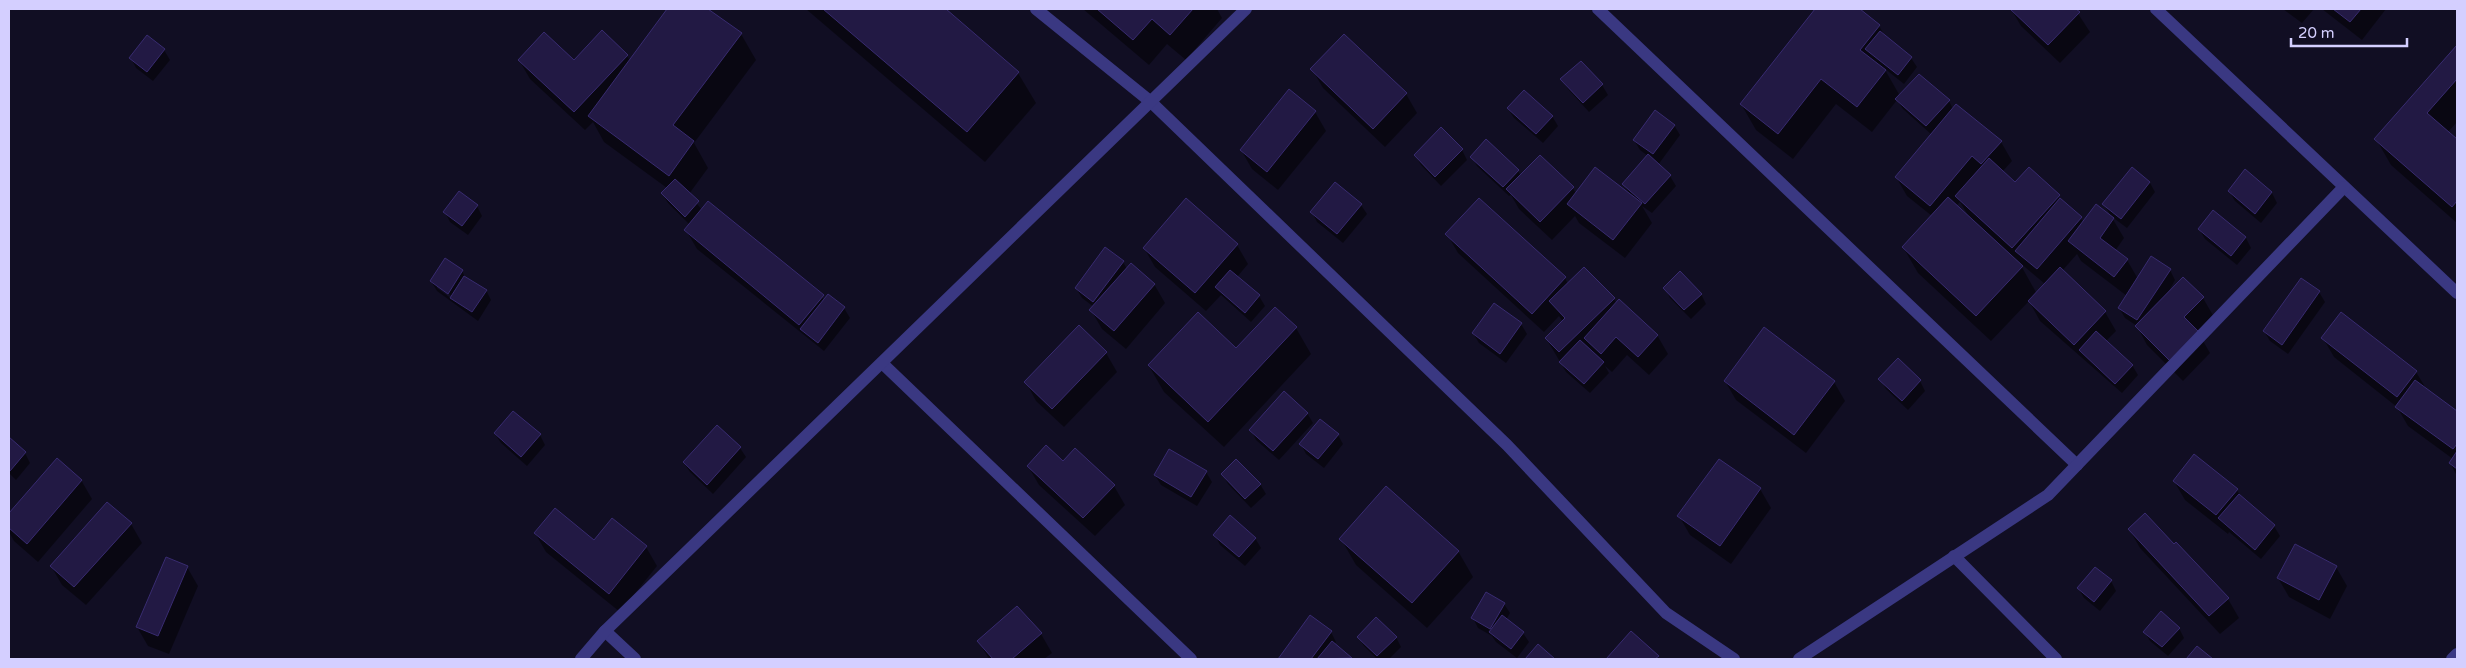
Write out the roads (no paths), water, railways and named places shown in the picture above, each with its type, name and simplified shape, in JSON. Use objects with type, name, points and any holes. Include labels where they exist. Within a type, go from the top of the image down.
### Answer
[{"type":"street","points":[[1036,9],[1151,102],[1507,445],[1666,613],[1734,659]]},
{"type":"street","points":[[580,659],[605,631],[1246,9]]},
{"type":"street","points":[[1598,9],[2077,465]]},
{"type":"street","points":[[2156,9],[2457,293]]},
{"type":"street","points":[[1799,659],[2048,495],[2344,187]]},
{"type":"street","points":[[882,362],[1191,659]]},
{"type":"street","points":[[1954,556],[2056,659]]},
{"type":"street","points":[[605,631],[635,659]]},
{"type":"street","points":[[2452,659],[2457,654]]}]
